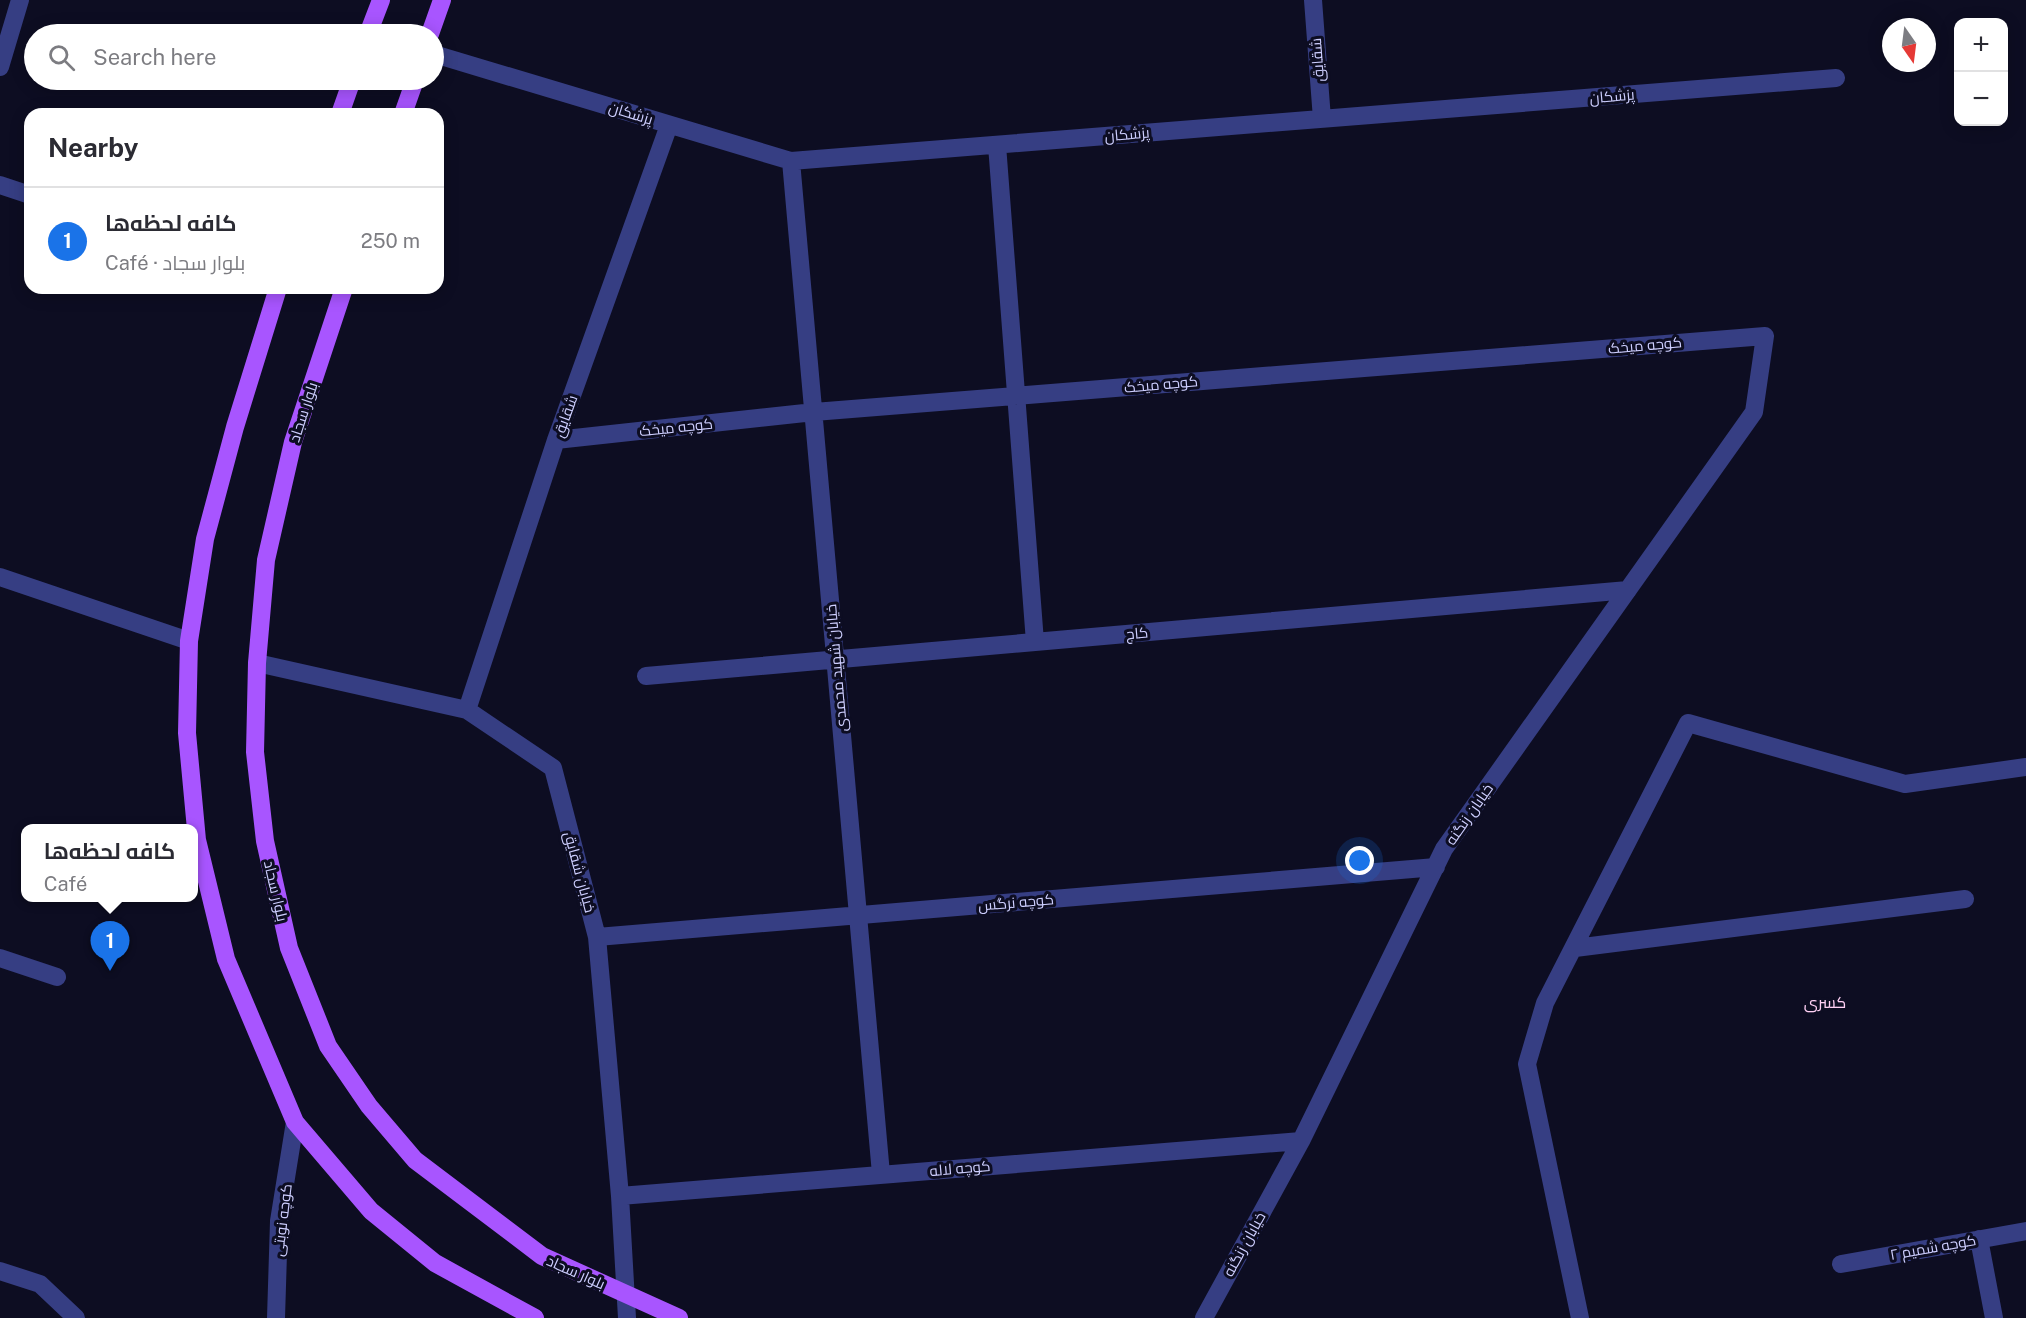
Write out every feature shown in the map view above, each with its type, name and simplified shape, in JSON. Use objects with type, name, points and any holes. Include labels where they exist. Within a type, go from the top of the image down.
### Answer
[{"type":"main road","points":[[372,24],[381,0]]},
{"type":"main road","points":[[434,24],[442,0]]},
{"type":"main road","points":[[342,108],[348,90]]},
{"type":"main road","points":[[405,108],[411,90]]},
{"type":"main road","points":[[196,824],[187,733],[189,641],[205,540],[235,427],[276,294]]},
{"type":"main road","name":"بلوار سجاد","points":[[342,294],[293,442],[267,560],[257,663],[255,752],[265,841],[289,948],[328,1046],[369,1106],[415,1160],[542,1256],[679,1318]]},
{"type":"main road","points":[[198,844],[226,959],[295,1122],[371,1212],[435,1263],[535,1318]]},
{"type":"street","points":[[0,67],[20,0]]},
{"type":"street","name":"شقایق","points":[[1312,0],[1322,119]]},
{"type":"street","name":"پزشکان","points":[[444,57],[791,161],[1836,78]]},
{"type":"street","name":"شقایق","points":[[466,710],[556,440],[669,125]]},
{"type":"street","points":[[997,145],[1035,642]]},
{"type":"street","name":"خیابان شهید محمدی","points":[[791,161],[881,1174]]},
{"type":"street","points":[[0,185],[24,193]]},
{"type":"street","name":"کوچه میخک","points":[[556,440],[814,412],[1766,336]]},
{"type":"street","name":"خیابان زنگنه","points":[[1204,1318],[1301,1141],[1444,849],[1754,412],[1766,336]]},
{"type":"street","points":[[0,577],[189,641]]},
{"type":"street","name":"کاج","points":[[646,676],[1628,590]]},
{"type":"street","name":"خیابان شقایق","points":[[257,663],[466,710],[553,768],[597,937],[620,1196],[627,1318]]},
{"type":"street","points":[[1580,1318],[1527,1064],[1545,1003],[1688,723],[1905,784],[2026,767]]},
{"type":"street","name":"کوچه نرگس","points":[[597,937],[1436,867]]},
{"type":"street","points":[[1575,948],[1965,899]]},
{"type":"street","points":[[0,957],[57,977]]},
{"type":"street","name":"کوچه نوبتی","points":[[276,1318],[279,1221],[295,1122]]},
{"type":"street","name":"کوچه لاله","points":[[620,1196],[1301,1141]]},
{"type":"street","name":"کوچه شمیم ۲","points":[[1841,1264],[2026,1230]]},
{"type":"street","points":[[1979,1239],[1994,1318]]},
{"type":"street","points":[[0,1271],[40,1284],[75,1318]]},
{"type":"street","points":[[0,1285],[40,1284]]},
{"type":"place","name":"کافه لحظه‌ها","points":[[110,971]]},
{"type":"district","name":"کسری","points":[[1825,1002]]}]
